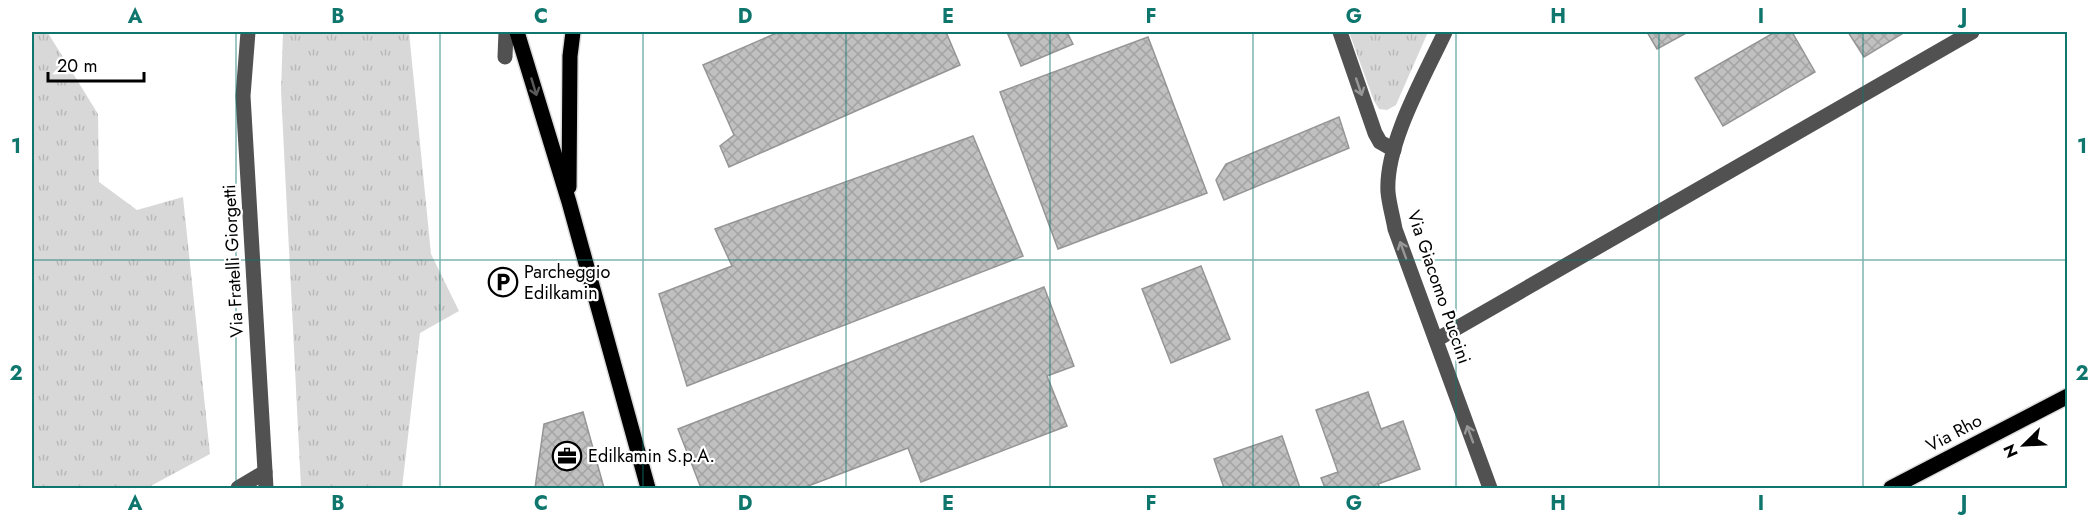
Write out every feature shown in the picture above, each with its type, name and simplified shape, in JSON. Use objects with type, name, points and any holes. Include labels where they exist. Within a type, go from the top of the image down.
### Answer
[{"type":"main road","points":[[517,32],[569,201],[648,489]]},
{"type":"main road","points":[[569,201],[570,56],[573,32]]},
{"type":"main road","name":"Via Rho","points":[[1891,489],[2067,396]]},
{"type":"street","name":"Via Fratelli Giorgetti","points":[[248,32],[243,96],[266,489]]},
{"type":"street","points":[[505,57],[506,32]]},
{"type":"street","points":[[1340,32],[1375,133],[1380,142],[1393,154]]},
{"type":"street","name":"Via Giacomo Puccini","points":[[1445,32],[1401,126],[1393,154],[1388,192],[1395,229],[1490,489]]},
{"type":"street","points":[[1436,340],[1972,32]]},
{"type":"street","points":[[238,489],[265,472]]},
{"type":"green space","points":[[32,32],[48,33],[98,114],[99,182],[137,210],[183,197],[210,454],[147,488],[32,488]]},
{"type":"green space","points":[[283,32],[409,32],[431,254],[459,311],[420,333],[402,488],[301,488],[281,91]]},
{"type":"green space","points":[[1349,32],[1428,32],[1396,105],[1387,110],[1379,109]]},
{"type":"building","points":[[779,32],[946,32],[960,65],[729,167],[720,146],[734,135],[703,65]]},
{"type":"building","points":[[1007,32],[1067,32],[1073,44],[1021,66]]},
{"type":"building","points":[[1647,32],[1688,32],[1657,49]]},
{"type":"building","points":[[1775,32],[1792,32],[1815,72],[1723,126],[1695,78]]},
{"type":"building","points":[[1848,32],[1905,32],[1864,57]]},
{"type":"building","points":[[1148,37],[1207,193],[1058,249],[1000,92]]},
{"type":"building","points":[[1339,117],[1349,148],[1224,200],[1216,180],[1226,164]]},
{"type":"building","points":[[973,136],[1023,256],[687,386],[659,294],[732,266],[715,229]]},
{"type":"building","points":[[1201,266],[1230,339],[1171,363],[1142,289]]},
{"type":"building","points":[[1044,287],[1074,366],[1047,376],[1067,426],[921,482],[908,448],[803,488],[701,488],[678,429]]},
{"type":"building","points":[[1368,392],[1381,429],[1403,421],[1420,469],[1378,484],[1380,488],[1325,488],[1321,478],[1338,472],[1316,410]]},
{"type":"building","name":"Edilkamin S.p.A.","points":[[583,412],[604,488],[535,488],[544,424]]},
{"type":"building","points":[[1282,436],[1300,488],[1224,488],[1214,459]]},
{"type":"place","name":"Parcheggio Edilkamin","points":[[503,282]]},
{"type":"place","name":"Edilkamin S.p.A.","points":[[567,456]]}]
